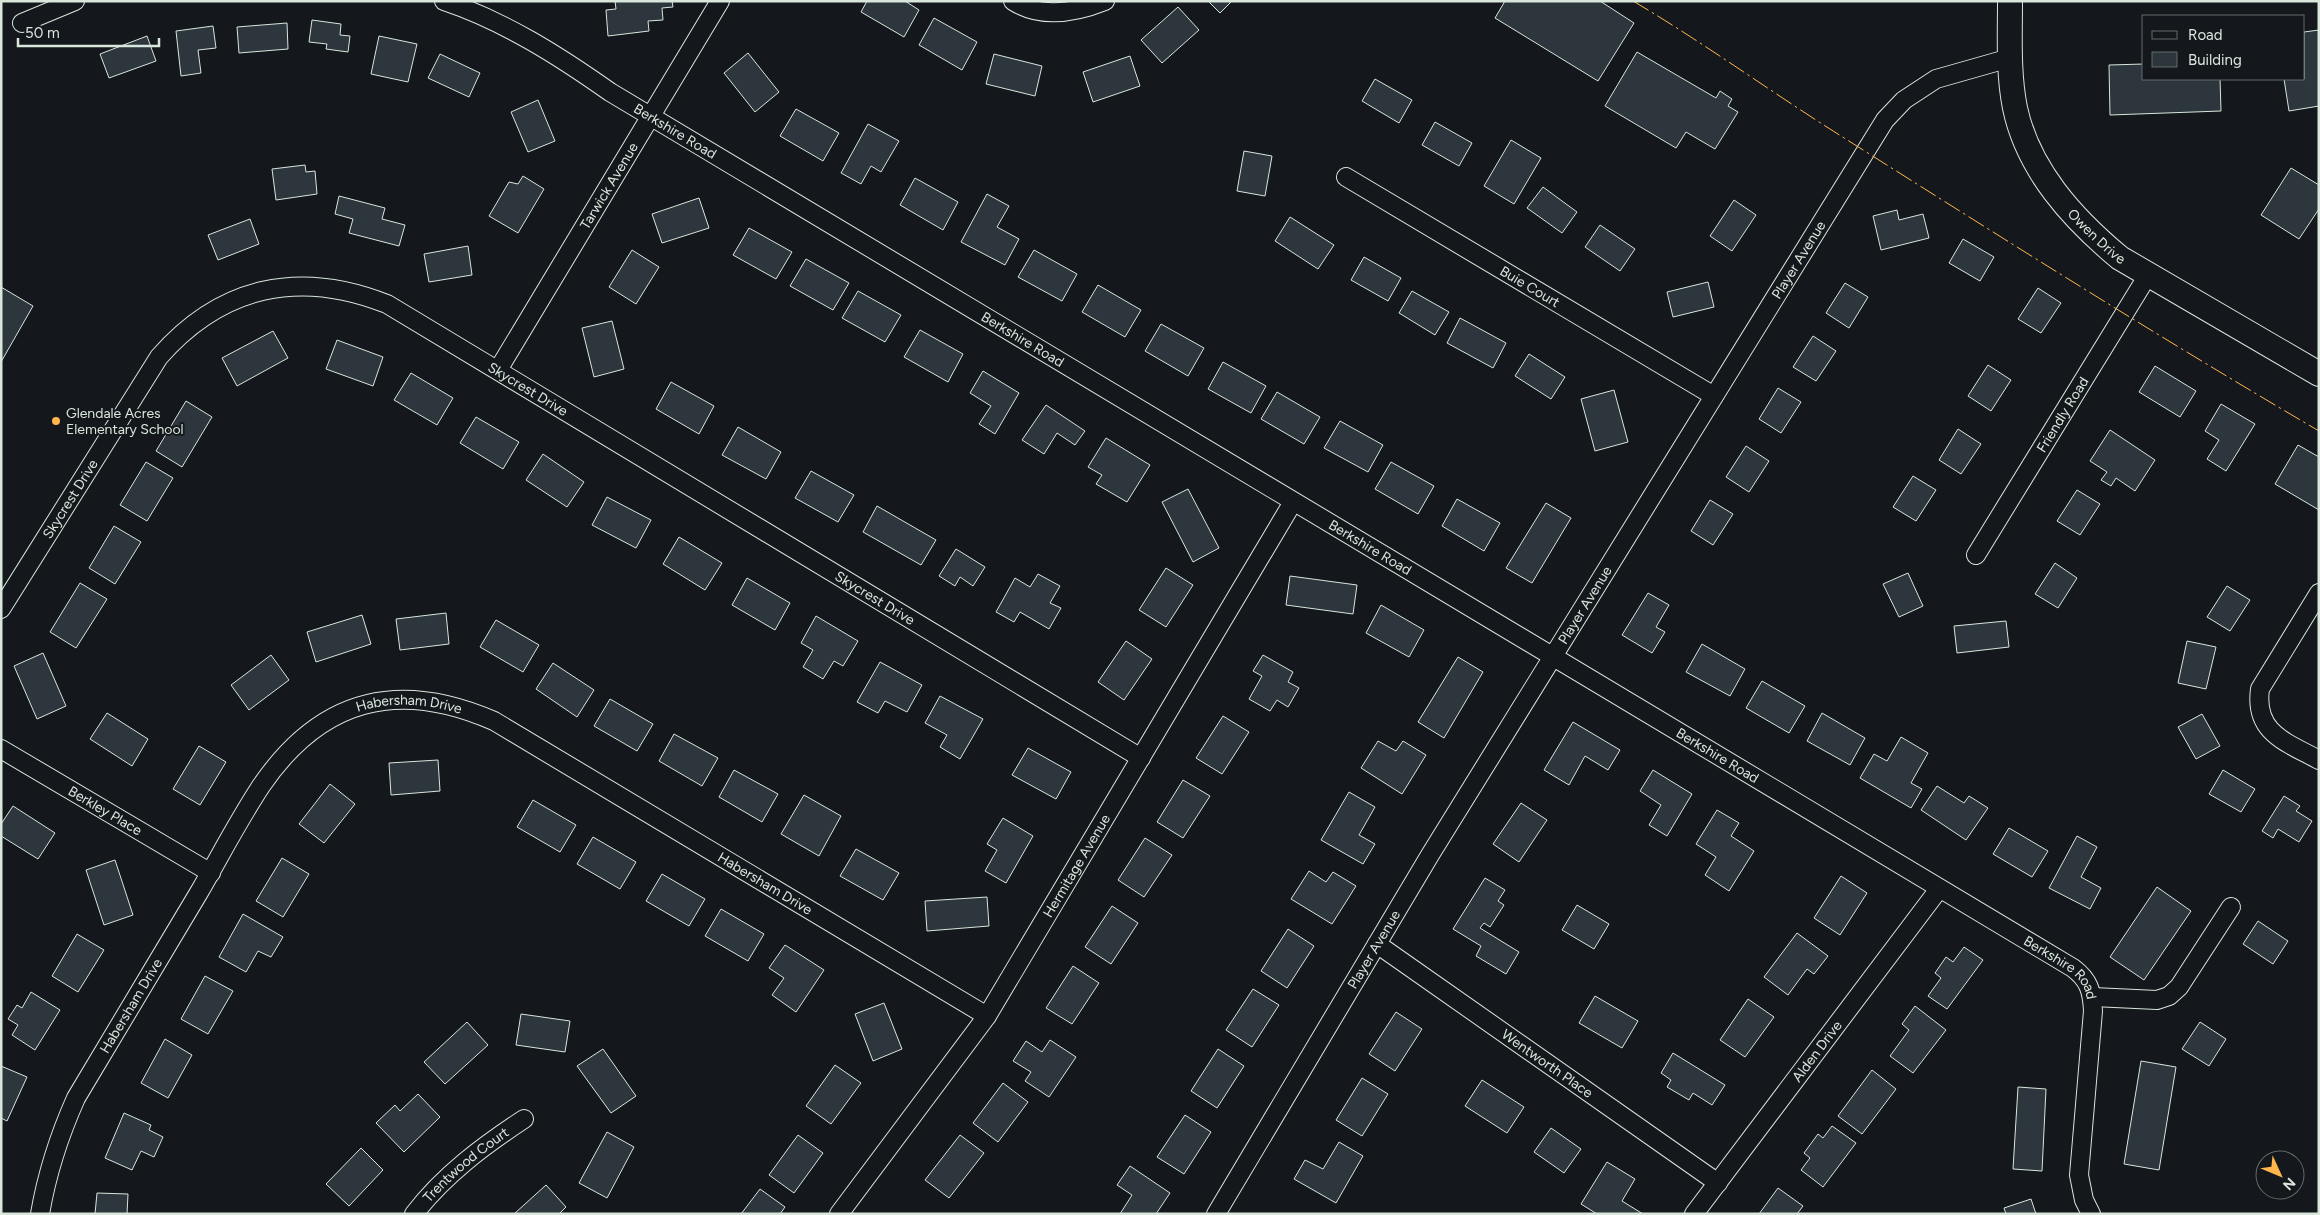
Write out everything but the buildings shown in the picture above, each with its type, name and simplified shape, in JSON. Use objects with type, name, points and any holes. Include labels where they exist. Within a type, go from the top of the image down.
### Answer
[{"type":"main road","name":"Owen Drive","points":[[2010,1],[2010,58],[2015,108],[2025,139],[2049,186],[2093,236],[2120,258],[2319,374]]},
{"type":"street","points":[[22,22],[76,1]]},
{"type":"street","name":"Berkshire Road","points":[[444,1],[497,23],[531,41],[571,65],[610,92],[2083,975],[2090,985],[2093,997],[2093,1011],[2079,1174],[2084,1200],[2091,1214]]},
{"type":"street","name":"Tarwick Avenue","points":[[498,370],[720,1]]},
{"type":"street","points":[[1013,1],[1042,12],[1063,13],[1084,9],[1105,1]]},
{"type":"street","name":"Player Avenue","points":[[1216,1214],[1377,944],[1552,657],[1885,120],[1904,100],[1936,79],[2010,58]]},
{"type":"street","name":"Buie Court","points":[[1346,177],[1714,396]]},
{"type":"street","name":"Friendly Road","points":[[1976,555],[2148,275]]},
{"type":"street","name":"Skycrest Drive","points":[[1,609],[159,357],[176,338],[195,321],[217,308],[245,296],[278,288],[308,286],[341,289],[363,294],[387,304],[1141,758]]},
{"type":"street","name":"Hermitage Avenue","points":[[839,1214],[987,1016],[1293,502]]},
{"type":"street","points":[[2319,593],[2260,689],[2258,701],[2266,726],[2275,736],[2319,760]]},
{"type":"street","name":"Habersham Drive","points":[[40,1214],[46,1179],[59,1138],[76,1098],[261,787],[301,738],[322,723],[345,711],[369,703],[420,700],[446,703],[494,721],[987,1016]]},
{"type":"street","name":"Berkley Place","points":[[1,749],[210,873]]},
{"type":"street","name":"Alden Drive","points":[[1694,1214],[1939,889]]},
{"type":"street","points":[[2093,997],[2157,1000],[2169,996],[2179,987],[2231,908]]},
{"type":"street","name":"Wentworth Place","points":[[1377,944],[1718,1182]]},
{"type":"street","name":"Trentwood Court","points":[[414,1214],[455,1170],[488,1142],[524,1119]]},
{"type":"power","points":[[1633,1],[2019,248],[2198,359],[2319,431]]},
{"type":"place","name":"Glendale Acres Elementary School","points":[[56,421]]}]
